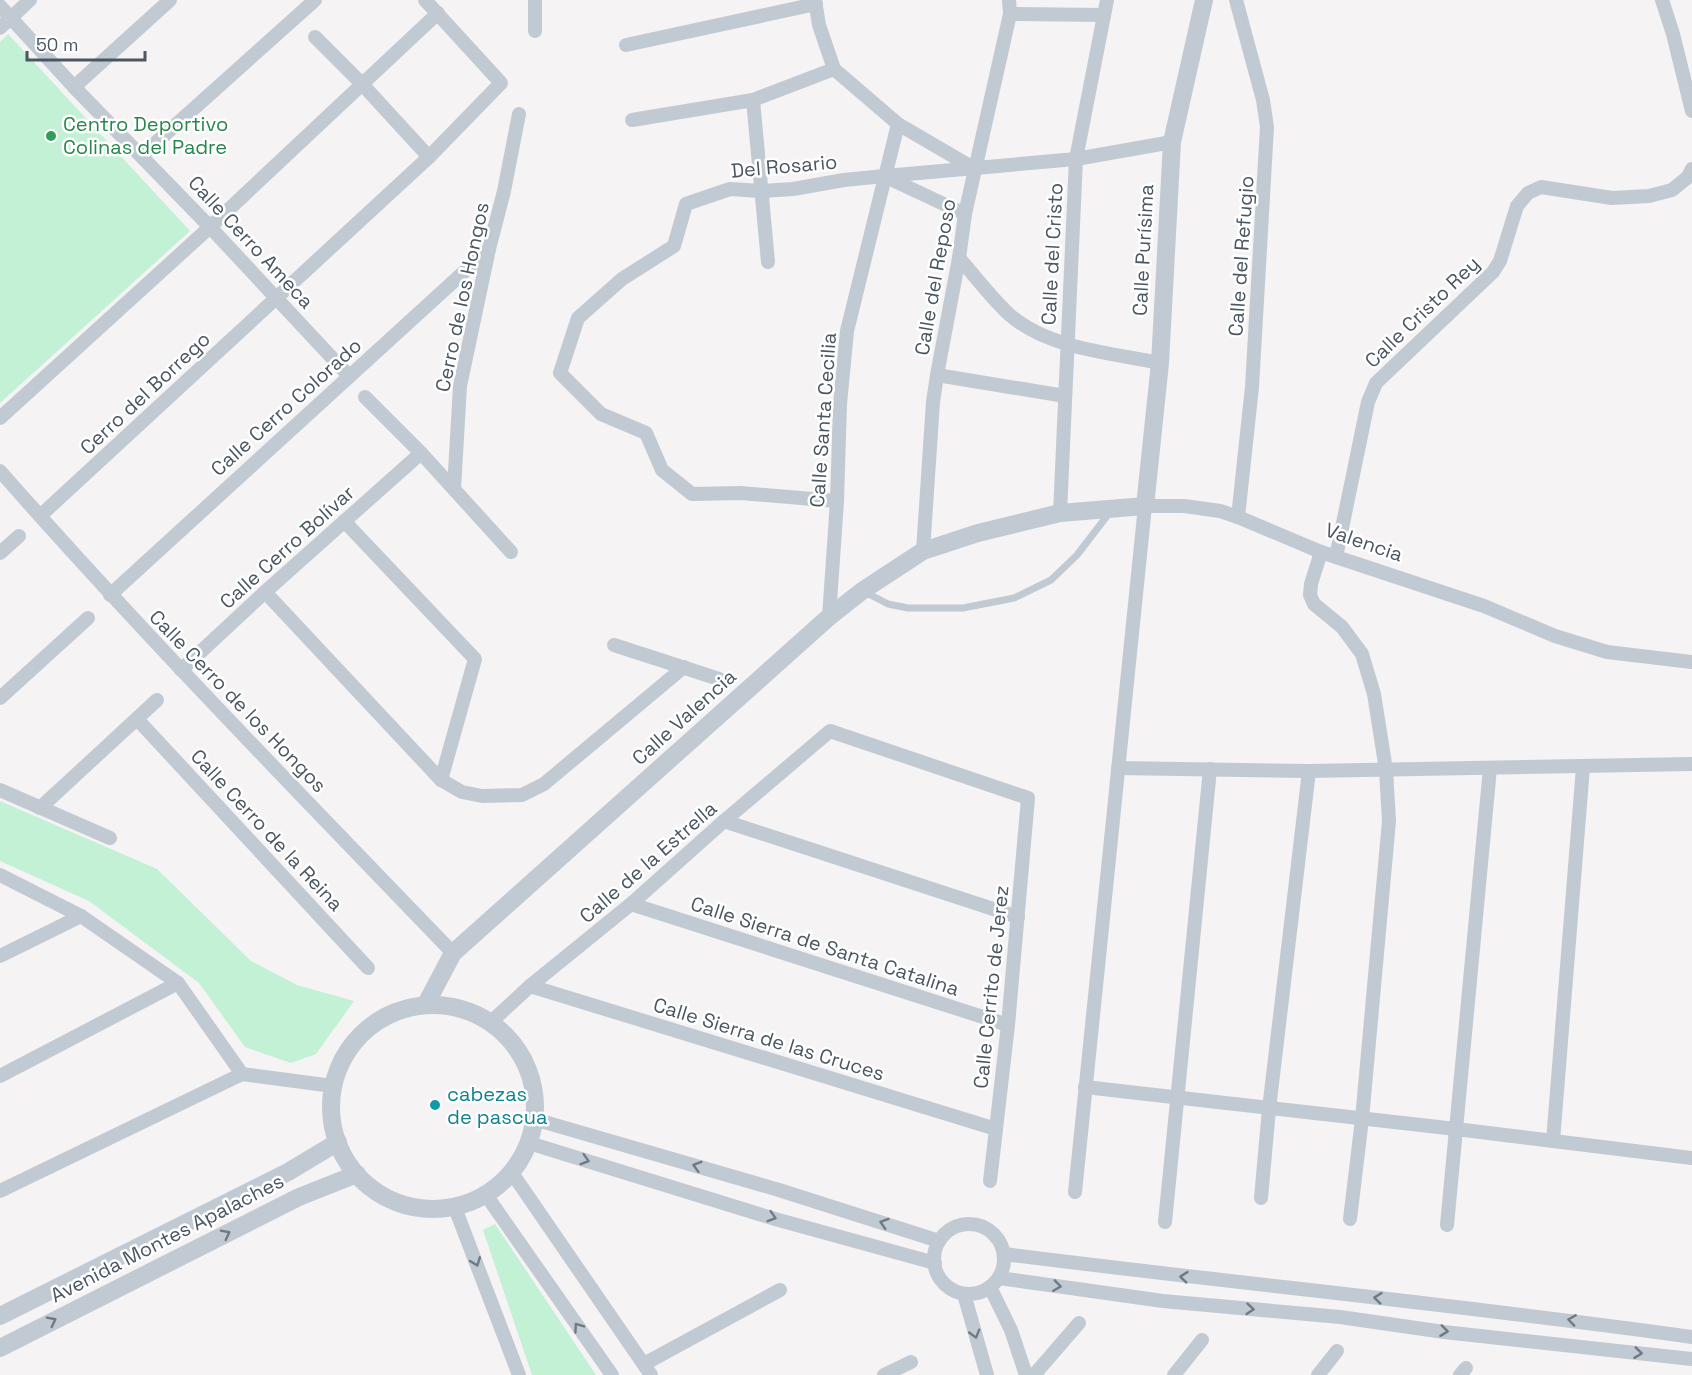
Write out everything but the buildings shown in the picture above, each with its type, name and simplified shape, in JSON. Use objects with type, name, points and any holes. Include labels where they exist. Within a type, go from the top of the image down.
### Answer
[{"type":"street","points":[[0,28],[30,0]]},
{"type":"street","points":[[74,87],[170,0]]},
{"type":"street","points":[[141,156],[315,0]]},
{"type":"street","points":[[0,418],[438,13],[425,0]]},
{"type":"street","points":[[534,31],[535,0]]},
{"type":"street","name":"Calle del Cristo","points":[[1060,513],[1076,159],[1107,0]]},
{"type":"street","name":"Calle Purísima","points":[[1145,506],[1160,363],[1172,142],[1204,0]]},
{"type":"street","name":"Calle del Refugio","points":[[1236,0],[1263,100],[1268,128],[1252,387],[1238,517]]},
{"type":"street","points":[[1662,0],[1692,111]]},
{"type":"street","points":[[626,45],[816,2],[819,25],[834,69],[898,124],[975,169]]},
{"type":"street","name":"Calle Cerro Ameca","points":[[0,6],[74,87],[210,226],[349,376]]},
{"type":"street","points":[[1009,7],[1104,15]]},
{"type":"street","name":"Calle del Reposo","points":[[923,550],[933,402],[937,375],[965,214],[1009,7]]},
{"type":"street","name":"Cerro del Borrego","points":[[40,516],[429,157],[501,83],[438,13]]},
{"type":"street","points":[[315,37],[429,157]]},
{"type":"street","points":[[632,120],[753,100],[834,69]]},
{"type":"street","points":[[753,100],[768,262]]},
{"type":"street","name":"Cerro de los Hongos","points":[[454,489],[460,386],[489,249],[504,192],[519,114]]},
{"type":"street","name":"Calle Santa Cecilia","points":[[829,617],[837,501],[840,404],[848,331],[898,124]]},
{"type":"street","name":"Del Rosario","points":[[837,501],[740,493],[692,495],[662,470],[646,433],[601,414],[560,373],[578,318],[622,279],[674,246],[686,204],[730,189],[793,189],[844,180],[1076,159],[1172,142]]},
{"type":"street","name":"Calle Cristo Rey","points":[[1336,557],[1368,402],[1376,383],[1493,272],[1500,261],[1517,206],[1528,193],[1541,187],[1612,198],[1649,195],[1672,190],[1690,173]]},
{"type":"street","points":[[884,176],[965,214]]},
{"type":"street","name":"Calle Cerro Colorado","points":[[110,595],[489,249]]},
{"type":"street","points":[[959,258],[993,298],[1012,316],[1032,330],[1067,344],[1160,363]]},
{"type":"street","points":[[937,375],[1065,396]]},
{"type":"street","points":[[365,397],[421,453],[511,552]]},
{"type":"street","name":"Calle Cerro Bolívar","points":[[181,670],[421,453]]},
{"type":"street","name":"Calle Cerro de los Hongos","points":[[0,471],[110,595],[453,953]]},
{"type":"street","points":[[1075,1192],[1145,506]]},
{"type":"street","name":"Valencia","points":[[1016,523],[1060,513],[1145,506],[1184,506],[1220,511],[1321,552],[1484,606],[1555,636],[1607,652],[1692,662]]},
{"type":"street","points":[[344,521],[475,658],[441,780]]},
{"type":"street","name":"Calle Valencia","points":[[426,1004],[453,953],[829,617],[862,591],[923,550],[1016,523]]},
{"type":"street","points":[[0,553],[19,536]]},
{"type":"street","points":[[1321,552],[1310,595],[1314,604],[1342,627],[1362,654],[1374,694],[1386,770],[1389,821],[1362,1119],[1350,1219]]},
{"type":"street","points":[[265,592],[441,780],[462,792],[482,796],[522,795],[544,784],[684,667]]},
{"type":"street","points":[[0,698],[88,618]]},
{"type":"street","points":[[614,645],[719,680]]},
{"type":"street","points":[[40,808],[158,700]]},
{"type":"street","name":"Calle Cerro de la Reina","points":[[136,719],[368,968]]},
{"type":"street","name":"Calle Cerrito de Jerez","points":[[830,731],[1028,798],[1008,1025],[990,1181]]},
{"type":"street","name":"Calle de la Estrella","points":[[491,1022],[530,986],[631,904],[830,731]]},
{"type":"street","points":[[1118,768],[1309,771],[1692,764]]},
{"type":"street","points":[[1553,1141],[1583,766]]},
{"type":"street","points":[[1447,1225],[1490,768]]},
{"type":"street","points":[[1164,1222],[1209,769]]},
{"type":"street","points":[[1261,1198],[1269,1109],[1309,771]]},
{"type":"street","points":[[0,790],[110,838]]},
{"type":"street","points":[[724,821],[1018,917]]},
{"type":"street","points":[[0,875],[81,916],[178,983],[242,1074]]},
{"type":"street","name":"Calle Sierra de Santa Catalina","points":[[631,904],[1008,1025]]},
{"type":"street","points":[[0,956],[81,916]]},
{"type":"street","points":[[0,1076],[178,983]]},
{"type":"street","name":"Calle Sierra de las Cruces","points":[[530,986],[996,1129]]},
{"type":"street","points":[[426,1004],[460,1008],[491,1022],[515,1046],[531,1076],[536,1110],[529,1143],[512,1173],[486,1195],[455,1208],[421,1209],[388,1199],[361,1179],[341,1152],[338,1142],[332,1120],[333,1086],[345,1055],[366,1029],[394,1012],[426,1004]]},
{"type":"street","points":[[0,1191],[242,1074],[333,1086]]},
{"type":"street","points":[[1085,1088],[1692,1158]]},
{"type":"street","points":[[534,1119],[779,1190],[939,1241]]},
{"type":"street","name":"Avenida Montes Apalaches","points":[[4,1314],[288,1172],[338,1142]]},
{"type":"street","points":[[529,1143],[775,1219],[935,1263]]},
{"type":"street","points":[[512,1173],[647,1370],[780,1290]]},
{"type":"street","name":"Avenida Montes Apalaches","points":[[0,1348],[299,1197],[357,1174]]},
{"type":"street","points":[[486,1195],[612,1375]]},
{"type":"street","points":[[455,1208],[519,1375]]},
{"type":"street","points":[[967,1224],[984,1227],[997,1238],[1004,1254],[1002,1270],[995,1282],[982,1292],[973,1294],[955,1291],[941,1280],[934,1256],[939,1241],[951,1229],[967,1224]]},
{"type":"street","points":[[1004,1254],[1165,1275],[1556,1317],[1692,1337]]},
{"type":"street","points":[[995,1282],[1163,1301],[1340,1317],[1444,1332],[1692,1359]]},
{"type":"street","points":[[995,1282],[1026,1375]]},
{"type":"street","points":[[964,1294],[987,1375]]},
{"type":"street","points":[[4,1314],[18,1338]]},
{"type":"street","points":[[1034,1375],[1079,1323]]},
{"type":"street","points":[[1174,1375],[1202,1340]]},
{"type":"street","points":[[1318,1375],[1337,1351]]},
{"type":"street","points":[[884,1375],[911,1362]]},
{"type":"lane","points":[[862,591],[888,604],[908,608],[963,608],[1014,598],[1051,580],[1077,555],[1112,509]]},
{"type":"green space","name":"Centro Deportivo Colinas del Padre","points":[[8,34],[190,231],[0,403],[0,42]]},
{"type":"green space","points":[[0,801],[157,869],[251,961],[297,985],[354,1001],[316,1054],[291,1063],[245,1047],[199,983],[89,901],[0,861]]},
{"type":"green space","points":[[495,1224],[596,1375],[532,1375],[483,1230]]},
{"type":"place","name":"Centro Deportivo Colinas del Padre","points":[[51,136]]},
{"type":"place","name":"cabezas de pascua","points":[[435,1105]]}]
